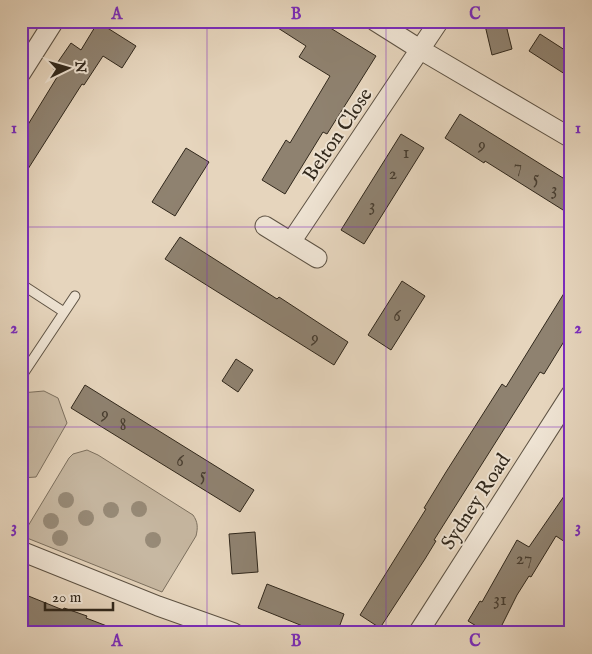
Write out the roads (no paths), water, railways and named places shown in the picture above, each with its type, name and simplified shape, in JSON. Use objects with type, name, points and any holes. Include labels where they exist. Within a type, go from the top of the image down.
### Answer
[{"type":"street","points":[[21,73],[54,21]]},
{"type":"street","points":[[375,21],[420,50],[571,138]]},
{"type":"street","name":"Belton Close","points":[[291,242],[439,21]]},
{"type":"street","points":[[265,226],[317,258]]},
{"type":"street","name":"Sydney Road","points":[[418,633],[571,394]]},
{"type":"street","points":[[21,551],[158,606],[234,633]]},
{"type":"lane","points":[[21,284],[64,312]]},
{"type":"lane","points":[[21,377],[75,296]]}]
